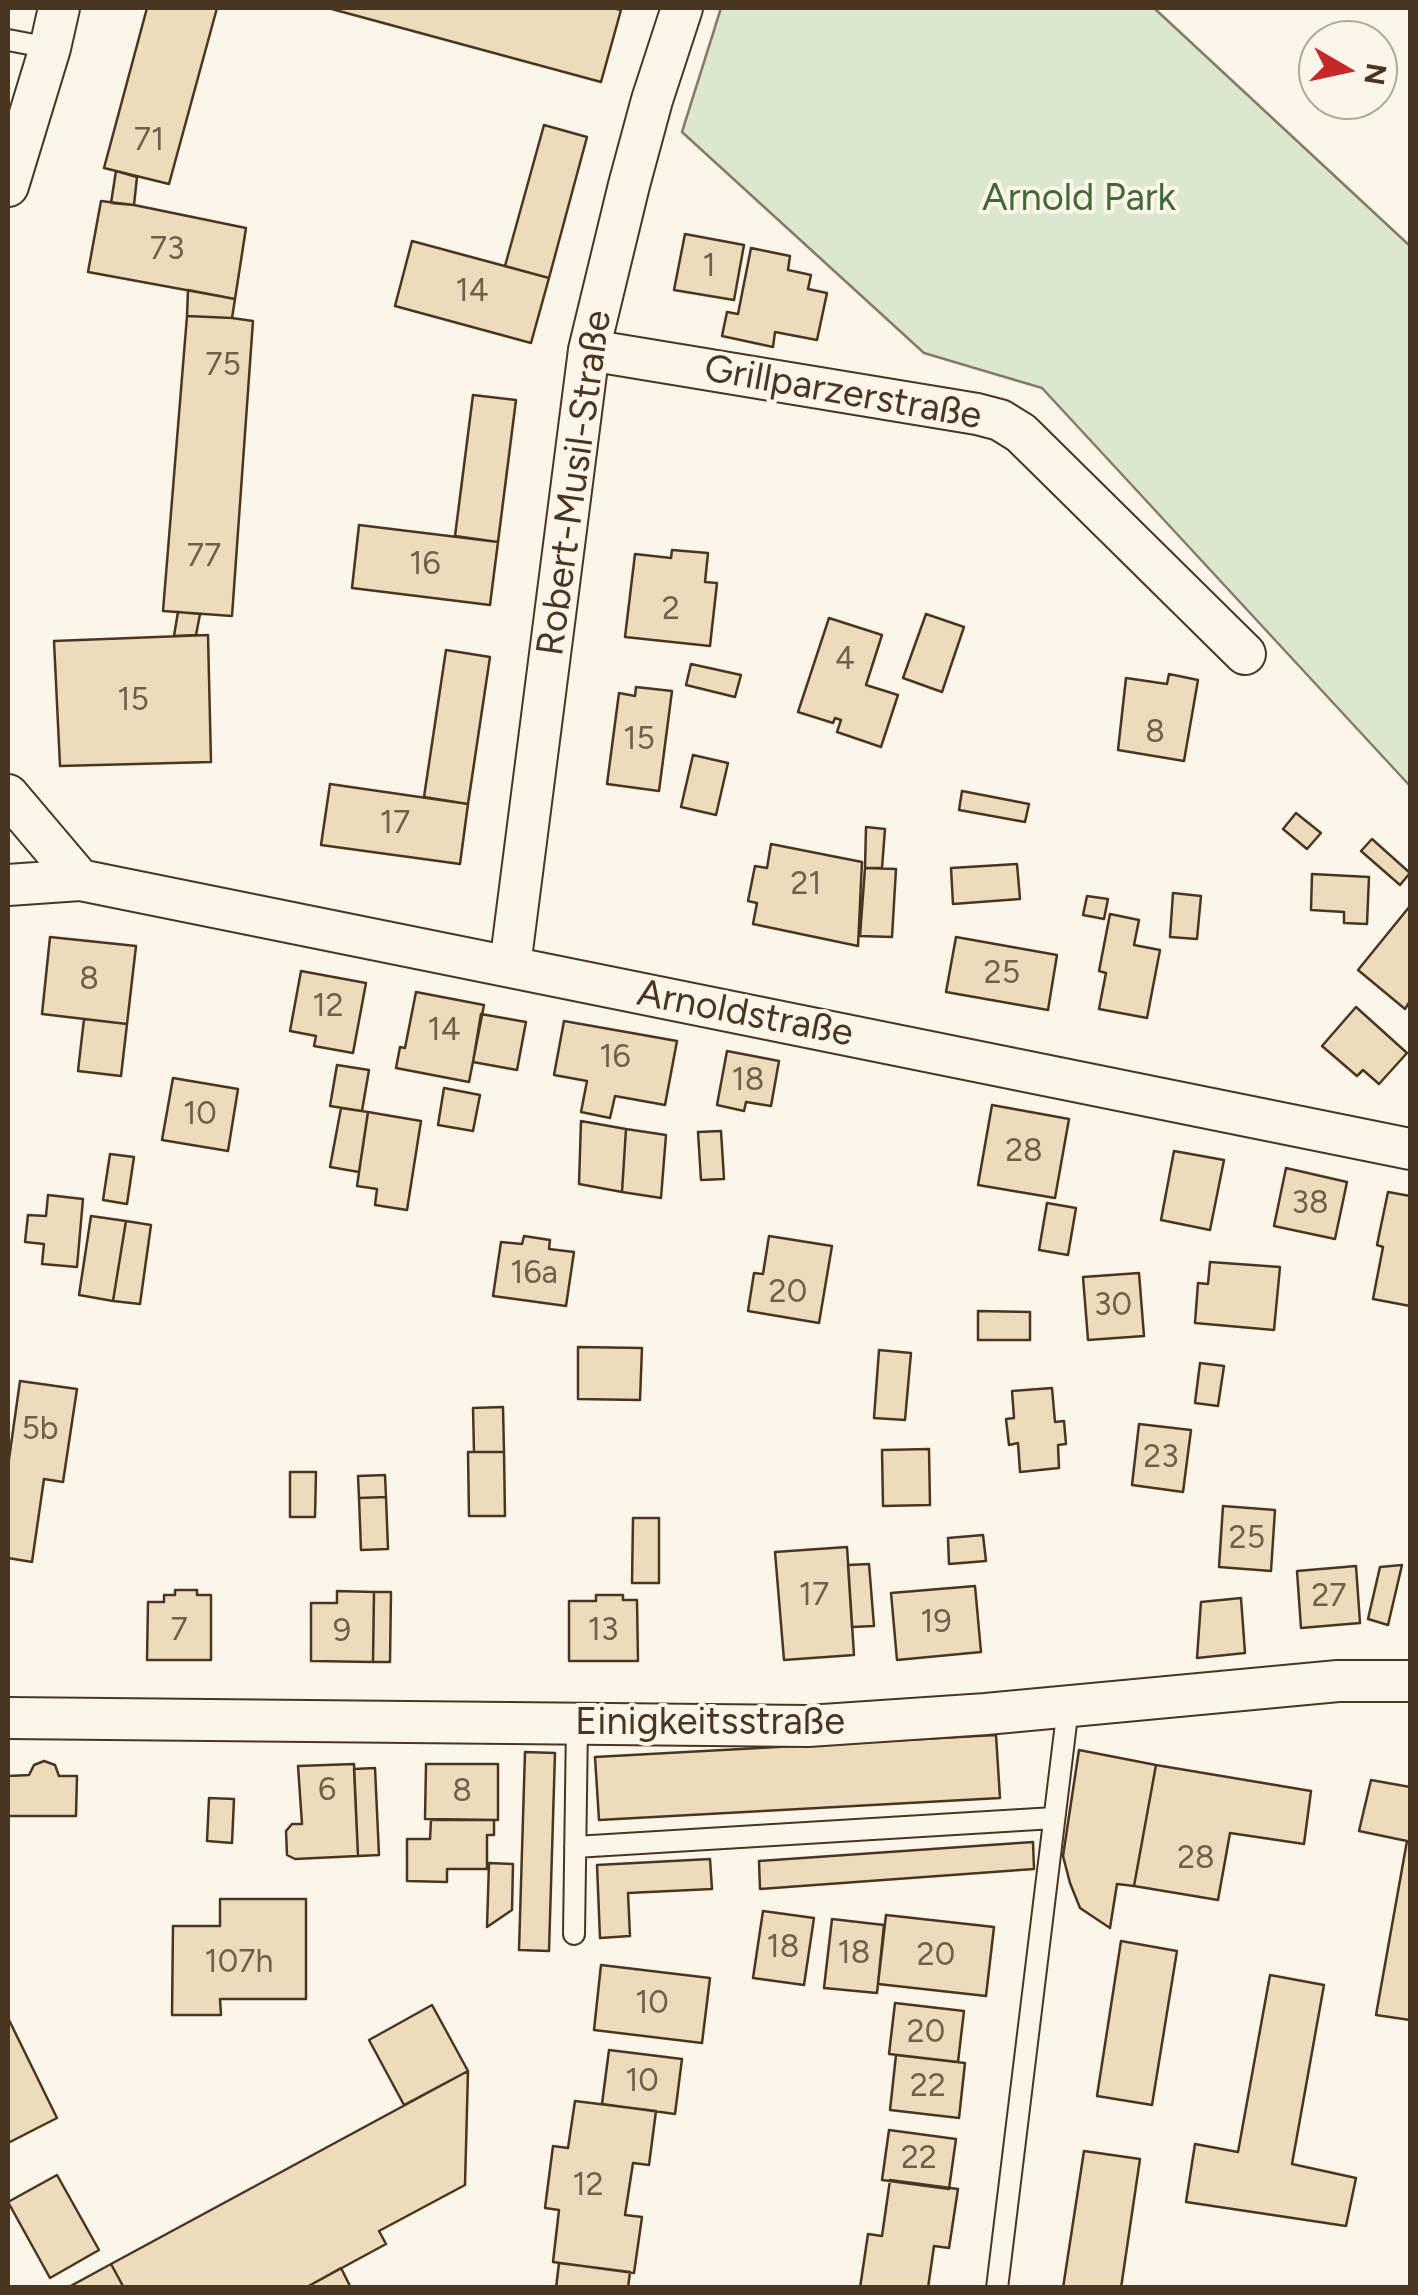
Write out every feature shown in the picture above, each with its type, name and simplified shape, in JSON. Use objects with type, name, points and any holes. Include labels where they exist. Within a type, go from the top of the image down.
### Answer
[{"type":"street","points":[[8,186],[59,8]]},
{"type":"street","name":"Robert-Musil-Straße","points":[[510,966],[589,350],[652,100],[682,8]]},
{"type":"street","name":"Grillparzerstraße","points":[[589,350],[1000,420],[1020,433],[1245,654]]},
{"type":"street","points":[[8,795],[80,880]]},
{"type":"street","name":"Arnoldstraße","points":[[8,885],[80,880],[1410,1150]]},
{"type":"street","name":"Einigkeitsstraße","points":[[8,1718],[808,1726],[1338,1680],[1410,1681]]},
{"type":"lane","points":[[8,40],[50,48]]},
{"type":"lane","points":[[998,2288],[1068,1706]]},
{"type":"lane","points":[[574,1934],[577,1724]]},
{"type":"lane","points":[[575,1847],[1054,1818]]},
{"type":"green space","name":"Arnold Park","points":[[721,8],[1154,8],[1410,246],[1410,786],[1042,388],[924,353],[682,132]]},
{"type":"building","points":[[147,8],[217,8],[169,184],[104,168]]},
{"type":"building","points":[[328,8],[612,8],[621,10],[601,82]]},
{"type":"building","points":[[544,125],[587,137],[549,278],[505,266]]},
{"type":"building","points":[[116,171],[137,177],[134,205],[111,203]]},
{"type":"building","points":[[101,201],[246,228],[235,299],[88,272]]},
{"type":"building","points":[[685,234],[744,245],[734,300],[674,290]]},
{"type":"building","points":[[412,241],[549,278],[531,343],[395,306]]},
{"type":"building","points":[[751,248],[790,256],[788,270],[811,275],[808,289],[827,293],[817,340],[775,332],[773,347],[722,336],[727,312],[738,314]]},
{"type":"building","points":[[188,290],[235,299],[232,318],[187,316]]},
{"type":"building","points":[[187,316],[253,321],[232,616],[163,611]]},
{"type":"building","points":[[473,395],[516,400],[498,542],[455,536]]},
{"type":"building","points":[[359,525],[498,542],[490,605],[352,588]]},
{"type":"building","points":[[672,550],[708,553],[705,582],[717,583],[710,646],[625,637],[635,554],[671,558]]},
{"type":"building","points":[[178,612],[200,614],[196,635],[174,636]]},
{"type":"building","points":[[926,614],[964,627],[942,692],[903,678]]},
{"type":"building","points":[[829,618],[882,635],[866,685],[898,695],[881,747],[837,732],[841,720],[835,718],[833,723],[798,712]]},
{"type":"building","points":[[208,635],[211,762],[60,766],[54,641]]},
{"type":"building","points":[[446,650],[490,657],[468,804],[424,797]]},
{"type":"building","points":[[691,664],[741,675],[735,697],[686,685]]},
{"type":"building","points":[[1169,674],[1198,680],[1184,761],[1118,750],[1126,678],[1167,684]]},
{"type":"building","points":[[636,687],[672,691],[659,791],[607,784],[619,693],[635,696]]},
{"type":"building","points":[[693,755],[728,763],[716,815],[681,807]]},
{"type":"building","points":[[330,784],[468,804],[460,864],[321,845]]},
{"type":"building","points":[[962,791],[1029,804],[1025,822],[959,810]]},
{"type":"building","points":[[1296,813],[1321,833],[1307,849],[1283,829]]},
{"type":"building","points":[[866,827],[885,829],[882,868],[865,868]]},
{"type":"building","points":[[1372,839],[1410,873],[1400,885],[1361,851]]},
{"type":"building","points":[[771,844],[862,862],[858,946],[753,924],[757,903],[748,901],[755,866],[767,868]]},
{"type":"building","points":[[1017,864],[1020,899],[953,904],[951,868]]},
{"type":"building","points":[[865,868],[896,869],[892,937],[860,936]]},
{"type":"building","points":[[1312,874],[1369,877],[1367,924],[1344,923],[1344,912],[1311,910]]},
{"type":"building","points":[[1173,893],[1201,896],[1197,939],[1170,937]]},
{"type":"building","points":[[1087,896],[1108,899],[1104,919],[1083,915]]},
{"type":"building","points":[[1410,906],[1410,1001],[1405,1009],[1358,970]]},
{"type":"building","points":[[1110,914],[1139,920],[1134,945],[1160,950],[1147,1018],[1099,1009],[1106,973],[1099,971]]},
{"type":"building","points":[[50,937],[136,946],[127,1024],[42,1014]]},
{"type":"building","points":[[956,937],[1057,955],[1048,1010],[946,992]]},
{"type":"building","points":[[301,971],[366,983],[353,1053],[314,1046],[316,1036],[290,1031]]},
{"type":"building","points":[[416,992],[484,1005],[469,1082],[396,1068],[400,1047],[405,1048]]},
{"type":"building","points":[[1356,1007],[1407,1053],[1379,1084],[1363,1070],[1357,1076],[1322,1046]]},
{"type":"building","points":[[481,1014],[526,1022],[517,1070],[473,1062]]},
{"type":"building","points":[[84,1019],[127,1024],[121,1076],[78,1071]]},
{"type":"building","points":[[564,1021],[677,1041],[665,1105],[615,1096],[610,1118],[581,1112],[587,1081],[554,1075]]},
{"type":"building","points":[[727,1051],[779,1061],[771,1106],[746,1102],[744,1111],[717,1105]]},
{"type":"building","points":[[337,1065],[369,1070],[362,1111],[330,1106]]},
{"type":"building","points":[[173,1078],[238,1089],[228,1151],[162,1140]]},
{"type":"building","points":[[444,1088],[480,1095],[473,1131],[438,1125]]},
{"type":"building","points":[[992,1105],[1069,1119],[1055,1198],[978,1185]]},
{"type":"building","points":[[341,1108],[368,1112],[359,1172],[330,1167]]},
{"type":"building","points":[[368,1112],[421,1121],[407,1210],[375,1205],[377,1189],[357,1186]]},
{"type":"building","points":[[581,1121],[626,1129],[622,1192],[579,1184]]},
{"type":"building","points":[[626,1129],[666,1135],[661,1198],[622,1192]]},
{"type":"building","points":[[721,1131],[724,1179],[701,1180],[698,1132]]},
{"type":"building","points":[[1174,1151],[1224,1160],[1210,1230],[1161,1220]]},
{"type":"building","points":[[110,1154],[134,1157],[127,1204],[103,1200]]},
{"type":"building","points":[[1286,1168],[1347,1182],[1335,1239],[1274,1226]]},
{"type":"building","points":[[1388,1192],[1410,1196],[1410,1306],[1373,1299],[1383,1247],[1377,1245]]},
{"type":"building","points":[[48,1195],[83,1199],[77,1267],[42,1264],[44,1244],[25,1242],[28,1215],[46,1216]]},
{"type":"building","points":[[1047,1203],[1076,1208],[1068,1255],[1039,1250]]},
{"type":"building","points":[[91,1216],[126,1221],[113,1301],[79,1295]]},
{"type":"building","points":[[126,1221],[151,1225],[140,1304],[113,1301]]},
{"type":"building","points":[[524,1236],[550,1240],[549,1249],[574,1252],[566,1306],[493,1296],[501,1242],[522,1244]]},
{"type":"building","points":[[769,1236],[832,1246],[819,1323],[748,1311],[754,1273],[763,1274]]},
{"type":"building","points":[[1210,1262],[1280,1267],[1274,1330],[1195,1323],[1198,1283],[1208,1284]]},
{"type":"building","points":[[1139,1273],[1144,1336],[1088,1340],[1083,1277]]},
{"type":"building","points":[[978,1311],[1030,1312],[1030,1340],[978,1340]]},
{"type":"building","points":[[578,1347],[642,1348],[640,1400],[578,1399]]},
{"type":"building","points":[[879,1350],[911,1353],[905,1420],[874,1418]]},
{"type":"building","points":[[1200,1363],[1224,1366],[1218,1406],[1195,1403]]},
{"type":"building","points":[[20,1381],[77,1389],[63,1482],[44,1479],[32,1562],[8,1558],[8,1466]]},
{"type":"building","points":[[1052,1388],[1055,1422],[1064,1421],[1066,1444],[1058,1445],[1059,1468],[1020,1472],[1018,1443],[1009,1445],[1006,1419],[1014,1418],[1012,1391]]},
{"type":"building","points":[[503,1407],[504,1452],[474,1452],[473,1408]]},
{"type":"building","points":[[1139,1424],[1191,1430],[1183,1492],[1132,1485]]},
{"type":"building","points":[[929,1449],[930,1505],[883,1506],[882,1450]]},
{"type":"building","points":[[468,1452],[504,1452],[505,1516],[469,1516]]},
{"type":"building","points":[[290,1472],[316,1472],[315,1517],[290,1517]]},
{"type":"building","points":[[385,1475],[386,1497],[359,1498],[358,1476]]},
{"type":"building","points":[[386,1497],[388,1549],[361,1550],[359,1498]]},
{"type":"building","points":[[1223,1506],[1275,1510],[1271,1571],[1219,1567]]},
{"type":"building","points":[[633,1518],[659,1518],[659,1583],[632,1583]]},
{"type":"building","points":[[983,1535],[986,1561],[949,1564],[948,1538]]},
{"type":"building","points":[[847,1547],[854,1655],[784,1660],[775,1552]]},
{"type":"building","points":[[869,1564],[874,1626],[852,1627],[848,1565]]},
{"type":"building","points":[[1402,1565],[1388,1625],[1368,1619],[1380,1567]]},
{"type":"building","points":[[1356,1566],[1360,1623],[1301,1628],[1297,1571]]},
{"type":"building","points":[[975,1586],[981,1652],[897,1660],[891,1593]]},
{"type":"building","points":[[175,1590],[197,1590],[197,1595],[211,1595],[211,1660],[147,1660],[148,1602],[164,1602],[164,1595],[175,1595]]},
{"type":"building","points":[[337,1591],[374,1592],[373,1662],[311,1661],[311,1603],[337,1603]]},
{"type":"building","points":[[374,1592],[391,1592],[390,1662],[373,1662]]},
{"type":"building","points":[[596,1595],[623,1595],[623,1600],[637,1600],[638,1661],[569,1661],[569,1601],[596,1601]]},
{"type":"building","points":[[1241,1598],[1245,1653],[1197,1658],[1201,1602]]},
{"type":"building","points":[[996,1735],[1000,1798],[599,1820],[595,1757]]},
{"type":"building","points":[[1079,1750],[1156,1765],[1134,1886],[1117,1884],[1110,1928],[1080,1908],[1063,1856]]},
{"type":"building","points":[[525,1752],[555,1753],[549,1951],[519,1950]]},
{"type":"building","points":[[44,1761],[55,1765],[59,1776],[77,1776],[76,1816],[8,1816],[8,1776],[29,1775],[34,1765]]},
{"type":"building","points":[[354,1764],[358,1856],[295,1859],[287,1855],[286,1831],[292,1824],[302,1824],[298,1766]]},
{"type":"building","points":[[426,1764],[498,1764],[498,1820],[425,1819]]},
{"type":"building","points":[[1156,1765],[1311,1791],[1304,1844],[1230,1833],[1218,1900],[1134,1886]]},
{"type":"building","points":[[375,1768],[379,1855],[358,1856],[354,1769]]},
{"type":"building","points":[[1371,1780],[1410,1787],[1410,2020],[1376,2015],[1407,1841],[1359,1831]]},
{"type":"building","points":[[209,1798],[234,1799],[232,1843],[207,1841]]},
{"type":"building","points":[[431,1820],[494,1820],[494,1835],[487,1835],[487,1869],[447,1869],[447,1882],[407,1881],[407,1839],[430,1839]]},
{"type":"building","points":[[1033,1842],[1034,1869],[760,1889],[759,1861]]},
{"type":"building","points":[[710,1859],[712,1889],[628,1893],[630,1936],[600,1938],[597,1865]]},
{"type":"building","points":[[489,1863],[513,1864],[512,1910],[487,1927]]},
{"type":"building","points":[[220,1899],[306,1899],[306,1999],[220,1999],[221,2015],[172,2015],[173,1926],[220,1926]]},
{"type":"building","points":[[763,1911],[814,1918],[804,1985],[753,1978]]},
{"type":"building","points":[[886,1915],[994,1927],[986,1996],[878,1984]]},
{"type":"building","points":[[832,1919],[884,1925],[877,1993],[824,1988]]},
{"type":"building","points":[[1121,1941],[1177,1951],[1152,2105],[1097,2096]]},
{"type":"building","points":[[601,1965],[710,1978],[702,2043],[594,2030]]},
{"type":"building","points":[[1270,1975],[1324,1985],[1292,2164],[1356,2178],[1346,2226],[1186,2202],[1195,2144],[1238,2152]]},
{"type":"building","points":[[895,2003],[964,2011],[958,2062],[889,2054]]},
{"type":"building","points":[[432,2005],[468,2071],[404,2105],[369,2040]]},
{"type":"building","points":[[8,2018],[57,2118],[8,2143]]},
{"type":"building","points":[[609,2050],[682,2059],[675,2114],[602,2104]]},
{"type":"building","points":[[896,2055],[965,2063],[959,2118],[890,2110]]},
{"type":"building","points":[[468,2071],[465,2185],[379,2231],[386,2244],[305,2288],[124,2288],[111,2264]]},
{"type":"building","points":[[575,2101],[656,2111],[649,2165],[633,2163],[625,2215],[642,2217],[634,2273],[553,2262],[559,2210],[545,2208],[553,2146],[568,2148]]},
{"type":"building","points":[[889,2130],[956,2139],[949,2189],[882,2180]]},
{"type":"building","points":[[1084,2151],[1140,2159],[1121,2288],[1063,2288]]},
{"type":"building","points":[[57,2175],[99,2250],[50,2278],[8,2202]]},
{"type":"building","points":[[890,2180],[958,2189],[949,2248],[934,2246],[928,2288],[860,2288],[868,2234],[882,2236]]},
{"type":"building","points":[[559,2263],[630,2272],[628,2288],[556,2288]]},
{"type":"building","points":[[111,2264],[124,2288],[67,2288]]},
{"type":"building","points":[[341,2268],[351,2288],[305,2288]]}]
